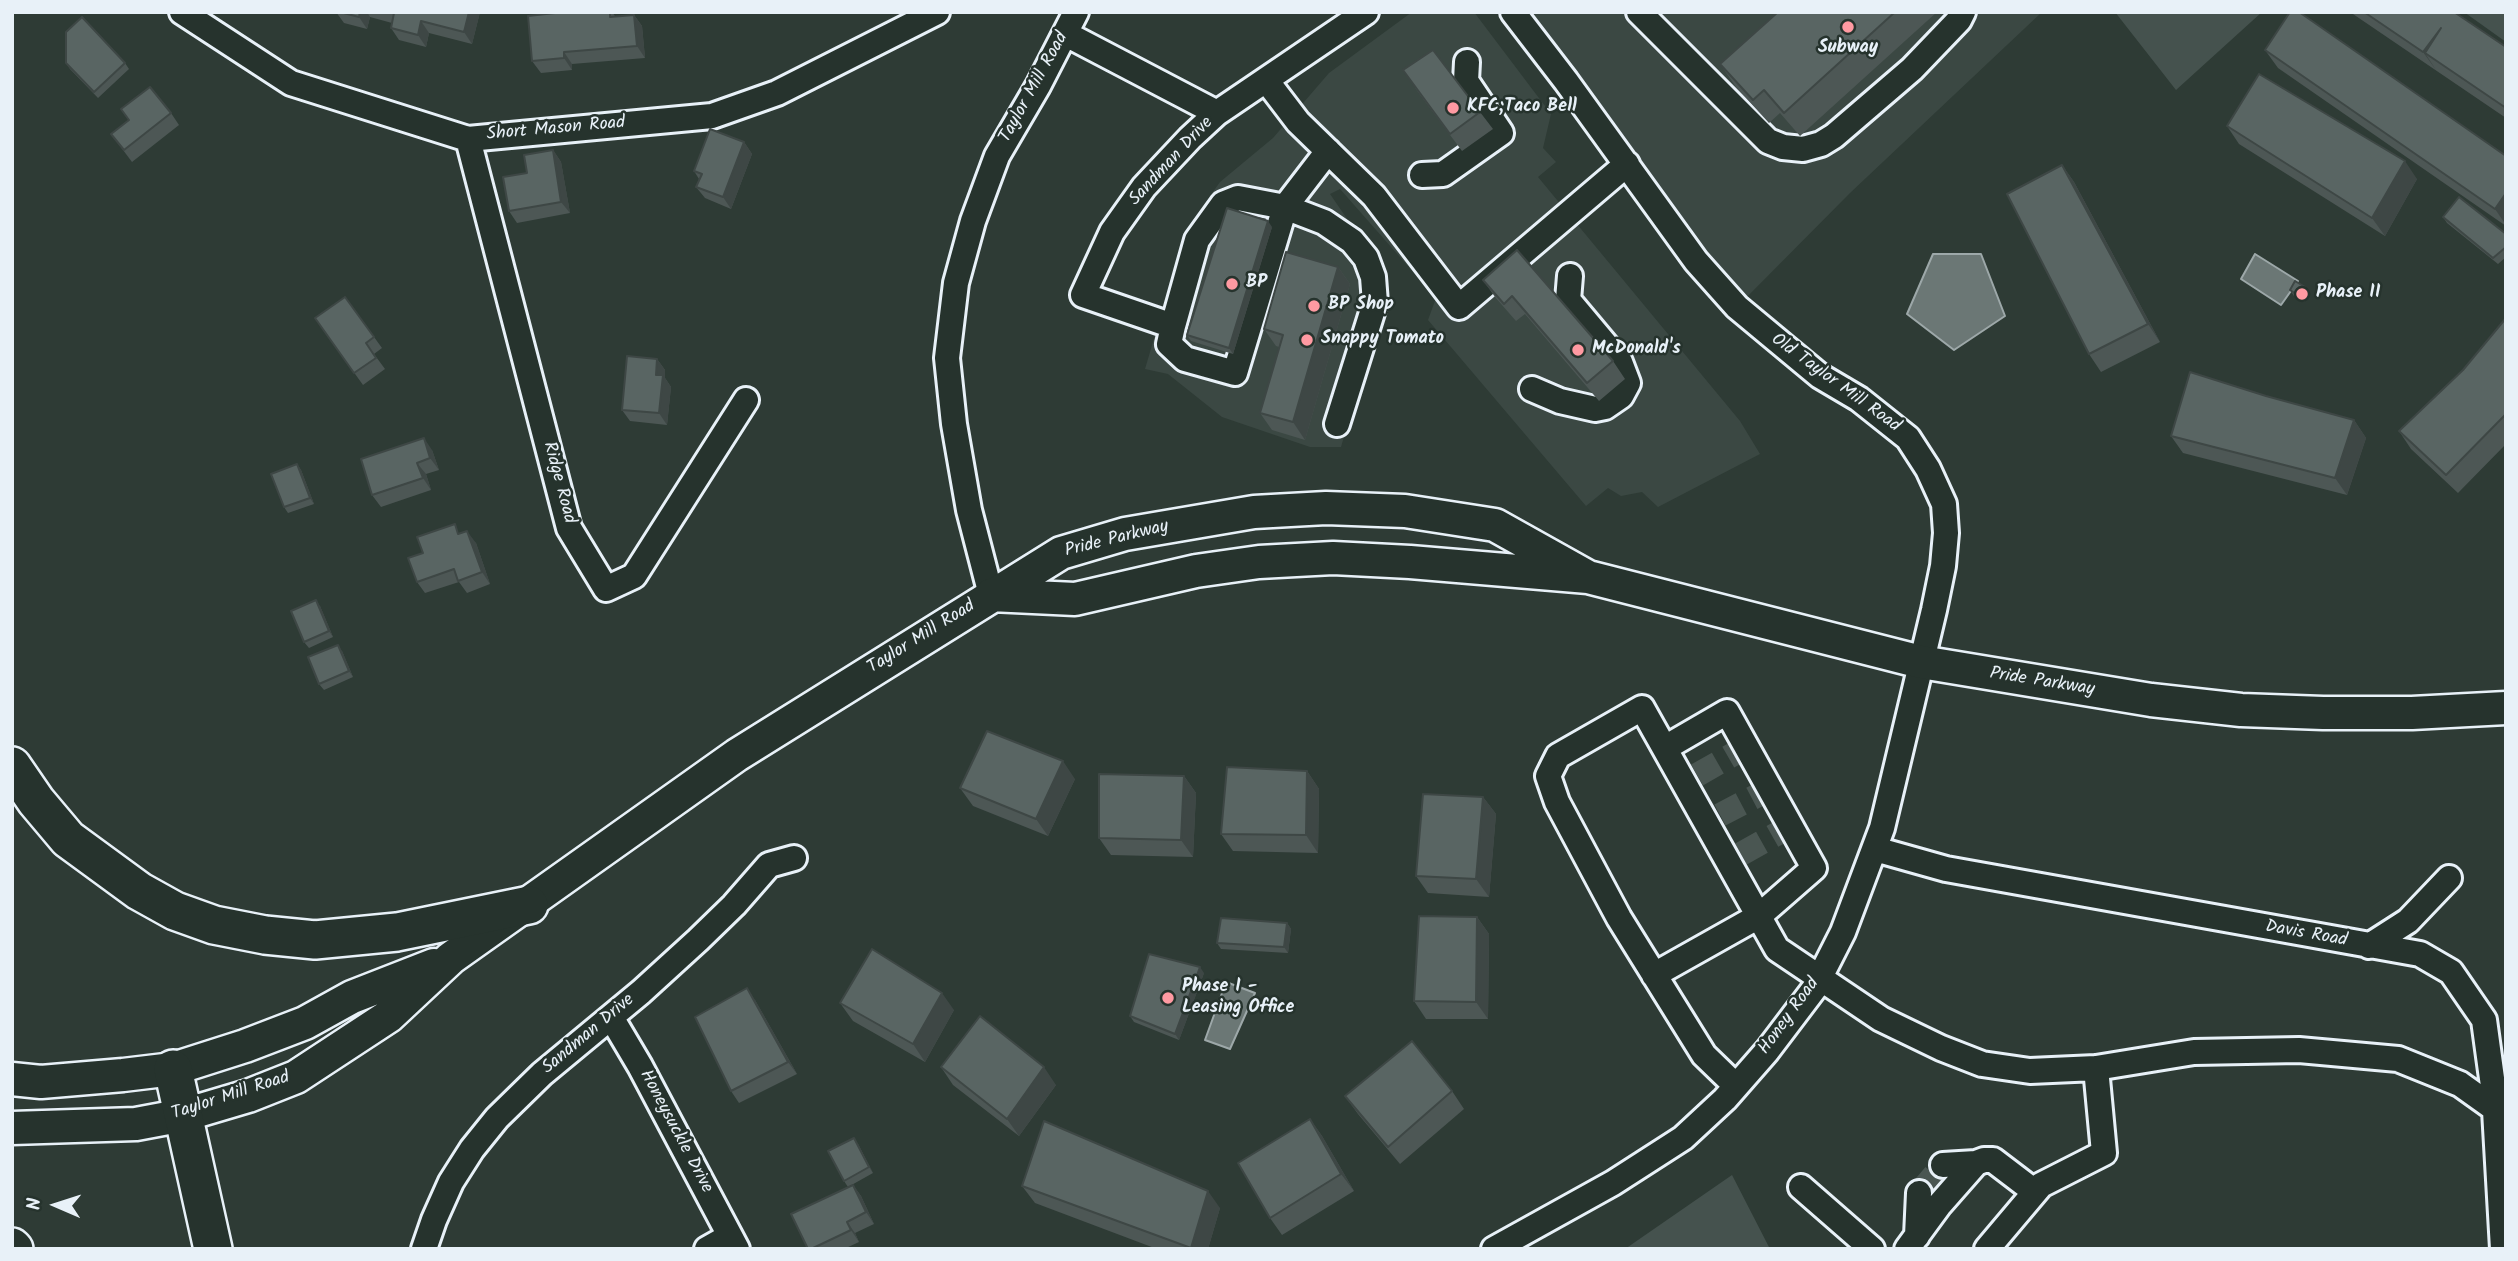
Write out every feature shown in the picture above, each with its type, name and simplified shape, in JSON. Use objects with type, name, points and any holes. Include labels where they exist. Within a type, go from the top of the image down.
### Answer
[{"type":"highway","points":[[12,766],[36,801],[68,839],[139,891],[175,911],[214,925],[265,935],[315,940],[397,932],[529,905]]},
{"type":"highway","points":[[173,1069],[213,1249]]},
{"type":"main road","name":"Pride Parkway","points":[[991,596],[1061,552],[1125,534],[1254,512],[1326,508],[1405,510],[1494,525],[1588,577]]},
{"type":"main road","name":"Pride Parkway","points":[[991,596],[1075,599],[1196,571],[1259,562],[1333,558],[1410,562],[1588,577],[1921,662],[2151,700],[2241,710],[2412,713],[2506,708]]},
{"type":"main road","name":"Taylor Mill Road","points":[[12,1128],[136,1124],[184,1115],[248,1096],[296,1077],[389,1016],[451,958],[737,755],[991,596]]},
{"type":"main road","name":"Taylor Mill Road","points":[[12,1079],[41,1082],[173,1069],[305,1023],[352,998],[451,958]]},
{"type":"street","name":"Short Mason Road","points":[[182,12],[291,83],[468,139],[712,116],[777,93],[937,12]]},
{"type":"street","name":"Sandman Drive","points":[[1173,326],[1083,295],[1112,232],[1144,187],[1217,113],[1366,12]]},
{"type":"street","name":"Old Taylor Mill Road","points":[[1513,12],[1696,261],[1737,307],[1819,376],[1885,418],[1908,438],[1928,469],[1944,504],[1946,533],[1943,566],[1921,662]]},
{"type":"street","points":[[1639,12],[1718,76],[1768,141],[1783,147],[1803,149],[1821,144],[1834,136],[1912,69],[1964,12]]},
{"type":"street","points":[[1071,23],[1217,113]]},
{"type":"street","name":"Taylor Mill Road","points":[[991,596],[969,510],[954,424],[947,358],[956,283],[972,220],[997,156],[1071,23]]},
{"type":"street","points":[[1422,175],[1443,174],[1501,133],[1466,81],[1467,62]]},
{"type":"street","points":[[1266,80],[1298,122],[1374,196],[1459,307],[1627,164]]},
{"type":"street","name":"Ridge Road","points":[[468,139],[569,528],[606,589],[634,576],[746,400]]},
{"type":"street","points":[[1328,151],[1285,207],[1235,373],[1185,359],[1169,344],[1197,240],[1223,204],[1238,198],[1285,207],[1324,222],[1352,241],[1366,258],[1373,277],[1375,303],[1337,424]]},
{"type":"street","points":[[1532,389],[1560,401],[1595,409],[1605,407],[1621,396],[1628,383],[1620,362],[1568,300],[1570,276]]},
{"type":"street","name":"Honey Road","points":[[1494,1249],[1613,1183],[1683,1138],[1737,1086],[1767,1051],[1819,979],[1843,932],[1882,828],[1921,662]]},
{"type":"street","points":[[1737,1086],[1704,1055],[1619,918],[1557,802],[1548,776],[1558,756],[1642,708],[1665,748],[1691,779],[1714,819],[1777,949],[1881,1019],[1941,1048],[1982,1064],[2030,1071],[2096,1068],[2194,1052],[2300,1050],[2398,1059],[2460,1084],[2495,1109]]},
{"type":"street","points":[[1654,975],[1759,916],[1814,868],[1786,829],[1743,749],[1727,712],[1665,748]]},
{"type":"street","name":"Davis Road","points":[[1875,849],[1946,869],[2420,954],[2451,972],[2484,1020],[2495,1109],[2503,1249]]},
{"type":"street","name":"Sandman Drive","points":[[424,1249],[451,1182],[472,1149],[497,1118],[542,1074],[698,940],[769,865],[794,858]]},
{"type":"street","points":[[2369,946],[2408,921],[2449,878]]},
{"type":"street","name":"Honeysuckle Drive","points":[[611,1017],[734,1242]]},
{"type":"street","points":[[1987,1249],[2041,1185],[2104,1153],[2096,1068]]},
{"type":"street","points":[[1943,1165],[1993,1160],[2035,1192]]},
{"type":"street","points":[[1912,1243],[1940,1204],[1976,1163]]},
{"type":"street","points":[[1801,1187],[1872,1249]]},
{"type":"street","points":[[1912,1243],[1919,1193]]},
{"type":"street","points":[[707,1249],[734,1242]]},
{"type":"shaded area","points":[[1412,12],[1474,12],[1551,114],[1543,148],[1556,162],[1538,177],[1740,421],[1760,454],[1658,507],[1642,492],[1621,496],[1608,488],[1586,506],[1428,320],[1436,298],[1340,189],[1330,194],[1383,271],[1386,290],[1341,447],[1310,447],[1222,417],[1168,374],[1145,369],[1186,230],[1220,182],[1273,138],[1329,73]]},
{"type":"shaded area","points":[[1513,12],[2042,12],[1850,193],[1737,307]]},
{"type":"shaded area","points":[[2115,12],[2262,12],[2176,90]]},
{"type":"shaded area","points":[[2464,12],[2506,12],[2506,42]]},
{"type":"shaded area","points":[[1933,254],[1981,254],[2005,316],[1954,350],[1907,314]]},
{"type":"shaded area","points":[[2255,254],[2298,281],[2281,305],[2241,279]]},
{"type":"shaded area","points":[[1226,982],[1255,993],[1230,1049],[1205,1040]]},
{"type":"shaded area","points":[[1732,1175],[1770,1249],[1625,1249]]},
{"type":"building","points":[[340,12],[360,12],[359,17]]},
{"type":"building","points":[[390,12],[469,12],[464,32],[421,21],[418,35],[391,28],[394,13]]},
{"type":"building","points":[[564,12],[610,12],[610,17],[634,15],[637,46],[564,52],[564,58],[532,61],[528,16]]},
{"type":"building","points":[[1778,12],[1895,12],[1784,113],[1764,90],[1753,100],[1720,64]]},
{"type":"building","points":[[2290,12],[2299,12],[2506,156],[2506,193],[2495,209],[2265,50]]},
{"type":"building","points":[[2364,12],[2454,12],[2506,47],[2506,108],[2425,53],[2441,28],[2423,52]]},
{"type":"building","points":[[82,17],[125,63],[94,92],[66,63],[66,32]]},
{"type":"building","name":"KFC;Taco Bell","points":[[1433,50],[1480,112],[1450,134],[1403,70]]},
{"type":"building","points":[[2259,74],[2405,161],[2372,218],[2227,126]]},
{"type":"building","points":[[150,87],[171,113],[124,150],[111,134],[129,120],[121,109]]},
{"type":"building","points":[[710,129],[744,142],[723,197],[696,187],[702,174],[694,171]]},
{"type":"building","points":[[553,150],[561,202],[509,211],[503,177],[527,173],[524,155]]},
{"type":"building","points":[[2062,165],[2148,324],[2089,354],[2007,194]]},
{"type":"building","points":[[2459,197],[2506,234],[2506,247],[2493,258],[2443,217]]},
{"type":"building","name":"BP","points":[[1227,208],[1268,221],[1229,348],[1187,335]]},
{"type":"building","name":"McDonald's","points":[[1517,250],[1613,361],[1587,383],[1512,296],[1504,304],[1483,280]]},
{"type":"building","points":[[1286,252],[1338,267],[1293,422],[1260,413],[1283,335],[1264,329]]},
{"type":"building","points":[[2295,281],[2305,287],[2299,296],[2290,290]]},
{"type":"building","points":[[345,297],[374,337],[366,343],[376,358],[354,373],[315,318]]},
{"type":"building","points":[[2506,318],[2506,414],[2446,475],[2399,431],[2463,370]]},
{"type":"building","points":[[627,356],[657,359],[656,375],[663,375],[659,413],[622,410]]},
{"type":"building","points":[[2190,372],[2354,420],[2335,478],[2171,436]]},
{"type":"building","points":[[424,438],[430,458],[417,463],[423,478],[372,495],[361,459]]},
{"type":"building","points":[[297,464],[310,498],[284,507],[271,474]]},
{"type":"building","points":[[455,524],[458,534],[467,531],[482,572],[458,581],[454,569],[417,582],[408,558],[423,553],[417,537]]},
{"type":"building","points":[[316,600],[329,631],[304,642],[291,611]]},
{"type":"building","points":[[338,645],[349,671],[319,684],[308,657]]},
{"type":"building","points":[[987,731],[1063,761],[1036,819],[960,788]]},
{"type":"building","points":[[1227,767],[1307,771],[1306,835],[1221,834]]},
{"type":"building","points":[[1099,774],[1184,776],[1181,840],[1099,838]]},
{"type":"building","points":[[1423,794],[1483,797],[1476,879],[1416,876]]},
{"type":"building","points":[[1419,916],[1477,917],[1476,1002],[1414,1001]]},
{"type":"building","points":[[1221,918],[1287,923],[1284,947],[1217,943]]},
{"type":"building","points":[[872,949],[942,993],[913,1044],[840,1003]]},
{"type":"building","name":"Phase I - Leasing Office","points":[[1149,954],[1200,967],[1175,1034],[1130,1016]]},
{"type":"building","points":[[747,988],[788,1062],[731,1091],[695,1017]]},
{"type":"building","points":[[980,1016],[1044,1067],[1007,1119],[941,1067]]},
{"type":"building","points":[[1412,1041],[1452,1091],[1388,1147],[1345,1096]]},
{"type":"building","points":[[1310,1119],[1341,1174],[1270,1218],[1238,1163]]},
{"type":"building","points":[[1044,1121],[1208,1191],[1191,1248],[1022,1186]]},
{"type":"building","points":[[854,1138],[869,1167],[844,1181],[828,1151]]},
{"type":"building","points":[[853,1185],[866,1212],[847,1222],[851,1230],[808,1249],[791,1214]]},
{"type":"tunnel","points":[[1697,775],[1739,751]]},
{"type":"tunnel","points":[[1720,815],[1760,794]]},
{"type":"tunnel","points":[[1741,854],[1782,831]]},
{"type":"tunnel","points":[[1919,1193],[1943,1165]]},
{"type":"place","name":"Subway","points":[[1848,27]]},
{"type":"place","name":"KFC;Taco Bell","points":[[1453,108]]},
{"type":"place","name":"BP","points":[[1232,284]]},
{"type":"place","name":"Phase II","points":[[2302,294]]},
{"type":"place","name":"BP Shop","points":[[1314,306]]},
{"type":"place","name":"Snappy Tomato","points":[[1307,340]]},
{"type":"place","name":"McDonald's","points":[[1578,350]]},
{"type":"place","name":"Phase I - Leasing Office","points":[[1168,998]]}]
